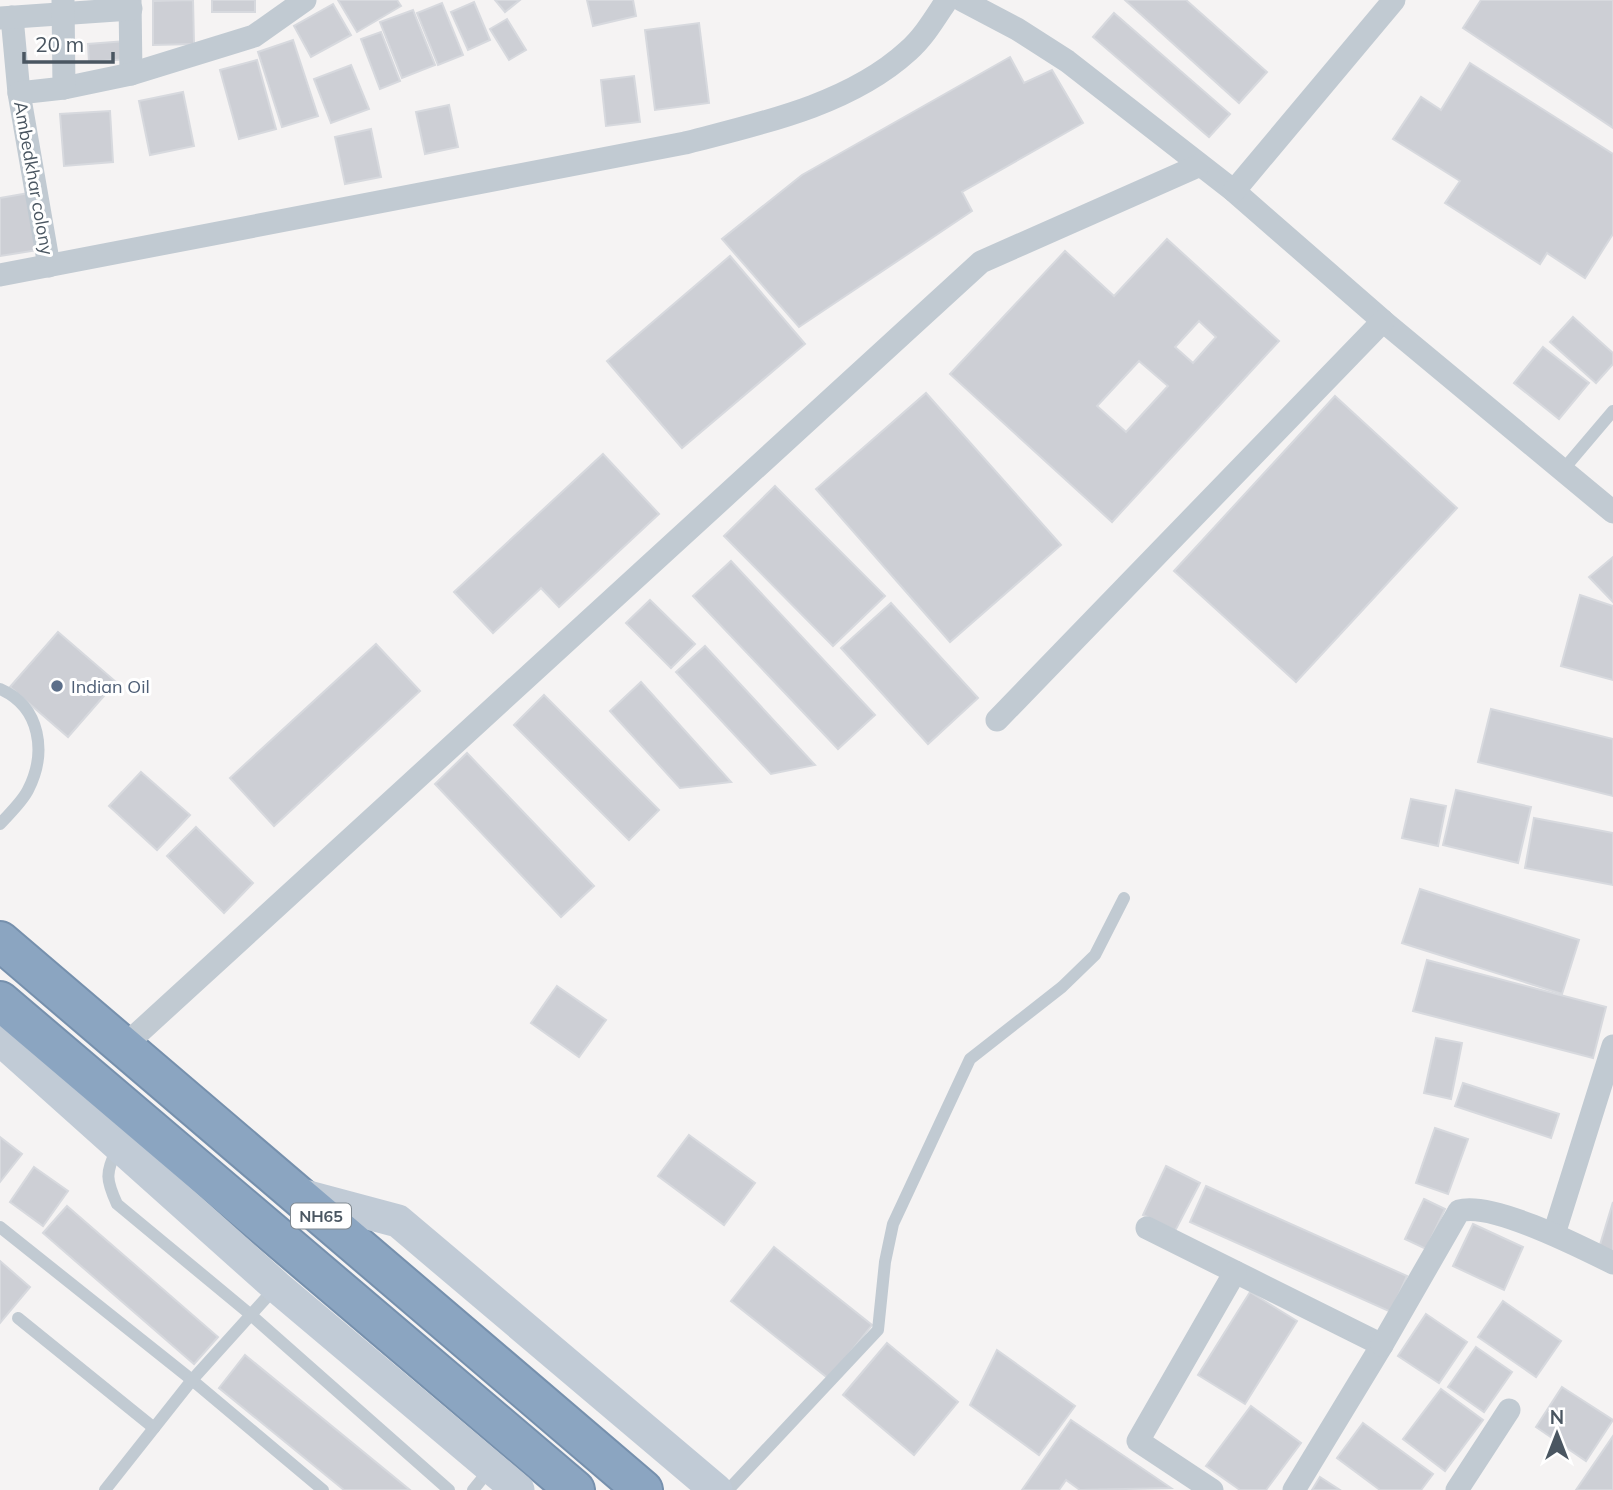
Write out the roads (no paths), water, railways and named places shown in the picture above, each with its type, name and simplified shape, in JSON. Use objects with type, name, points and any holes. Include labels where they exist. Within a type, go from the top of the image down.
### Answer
[{"type":"highway","name":"NH65","points":[[0,942],[643,1490]]},
{"type":"highway","name":"NH65","points":[[0,1001],[498,1461],[575,1490]]},
{"type":"street","name":"Ambedkhar colony","points":[[49,266],[19,93],[64,88],[131,74],[254,36],[304,0]]},
{"type":"street","points":[[0,275],[685,143],[745,128],[806,108],[887,68],[927,30],[947,0]]},
{"type":"street","points":[[962,0],[1017,29],[1066,61],[1198,166],[1234,191],[1383,321],[1613,512]]},
{"type":"street","points":[[1234,191],[1394,0]]},
{"type":"street","points":[[19,93],[6,17],[63,7],[130,5],[131,74]]},
{"type":"street","points":[[63,7],[64,88]]},
{"type":"street","points":[[123,1047],[981,262],[1198,166]]},
{"type":"street","points":[[997,720],[1383,321]]},
{"type":"street","points":[[0,1039],[277,1286],[498,1461],[518,1490]]},
{"type":"street","points":[[1554,1234],[1613,1045]]},
{"type":"street","points":[[295,1194],[398,1221],[716,1490]]},
{"type":"street","points":[[1294,1490],[1459,1211],[1479,1209],[1554,1234],[1613,1263]]},
{"type":"street","points":[[1147,1228],[1382,1345]]},
{"type":"street","points":[[1212,1490],[1138,1441],[1236,1272]]},
{"type":"street","points":[[1457,1490],[1508,1409]]},
{"type":"lane","points":[[1562,471],[1613,411]]},
{"type":"lane","points":[[0,689],[27,711],[37,726],[39,759],[27,792],[0,824]]},
{"type":"lane","points":[[728,1490],[878,1330],[885,1262],[893,1224],[970,1059],[1062,987],[1095,955],[1124,898]]},
{"type":"lane","points":[[119,1145],[110,1163],[107,1181],[117,1204],[251,1315],[449,1490]]},
{"type":"lane","points":[[0,1227],[192,1380],[323,1490]]},
{"type":"lane","points":[[105,1490],[192,1380],[277,1286]]},
{"type":"lane","points":[[18,1318],[154,1428]]},
{"type":"place","name":"Indian Oil","points":[[57,686]]}]
